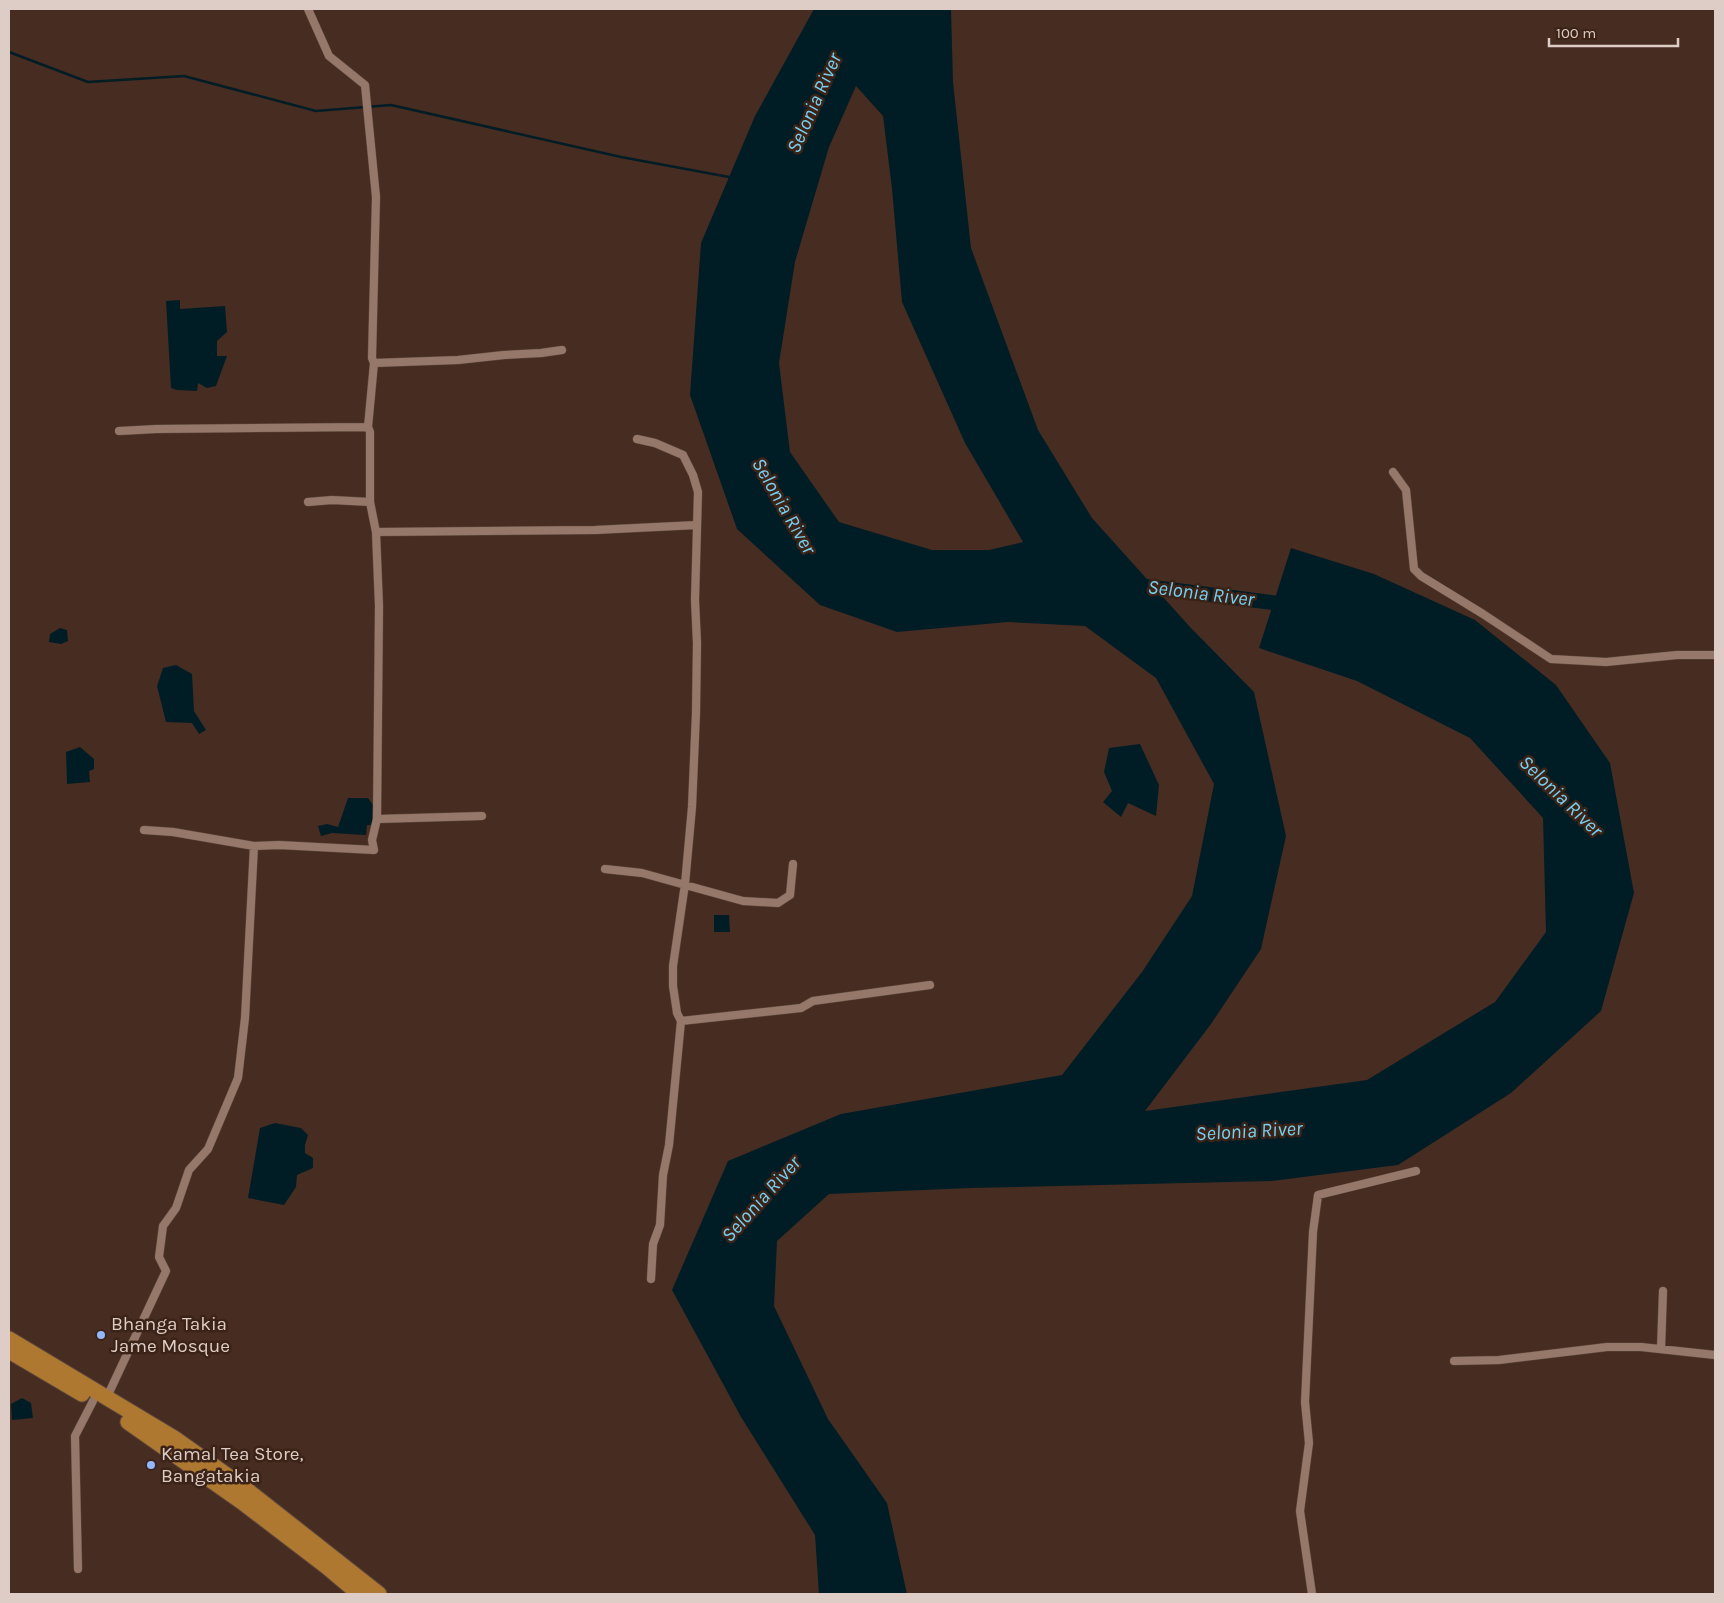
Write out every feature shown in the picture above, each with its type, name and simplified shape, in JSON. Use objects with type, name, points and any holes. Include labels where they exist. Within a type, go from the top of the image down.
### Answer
[{"type":"highway","points":[[9,1339],[100,1399],[242,1502],[358,1594]]},
{"type":"highway","points":[[9,1351],[174,1438],[242,1486],[379,1594]]},
{"type":"street","points":[[144,830],[173,832],[254,846],[279,845],[374,850],[372,840],[377,818],[379,606],[376,532],[370,502],[370,432],[368,427],[374,362],[372,358],[376,197],[365,85],[329,56],[308,9]]},
{"type":"street","points":[[374,362],[458,360],[562,350]]},
{"type":"street","points":[[119,431],[368,427]]},
{"type":"street","points":[[637,440],[655,443],[683,455],[693,475],[698,492],[695,600],[697,643],[696,713],[692,807],[685,884],[673,966],[673,986],[677,1013],[681,1021],[668,1146],[663,1175],[660,1225],[653,1244],[652,1279]]},
{"type":"street","points":[[1393,472],[1406,490],[1414,568],[1420,576],[1483,614],[1551,659],[1606,662],[1677,655],[1715,655]]},
{"type":"street","points":[[308,502],[332,500],[370,502]]},
{"type":"street","points":[[376,532],[595,530],[697,526]]},
{"type":"street","points":[[377,818],[482,816]]},
{"type":"street","points":[[78,1569],[75,1436],[100,1399],[166,1271],[160,1257],[163,1226],[176,1208],[189,1170],[208,1149],[238,1078],[245,1018],[254,846]]},
{"type":"street","points":[[605,869],[642,873],[743,901],[778,903],[790,895],[794,864]]},
{"type":"street","points":[[681,1021],[801,1008],[813,1001],[930,985]]},
{"type":"street","points":[[1312,1594],[1300,1511],[1309,1443],[1305,1402],[1313,1232],[1318,1196],[1416,1172]]},
{"type":"street","points":[[1661,1349],[1663,1291]]},
{"type":"street","points":[[1454,1361],[1499,1360],[1607,1347],[1641,1347],[1715,1355]]},
{"type":"water","points":[[814,9],[951,9],[953,82],[971,248],[1038,430],[1092,518],[1190,627],[1254,692],[1286,836],[1261,949],[1211,1024],[1145,1111],[1367,1080],[1495,1002],[1546,932],[1543,818],[1470,738],[1357,681],[1259,648],[1291,548],[1374,574],[1475,620],[1556,685],[1610,763],[1634,893],[1601,1011],[1511,1093],[1398,1165],[1272,1181],[970,1188],[829,1194],[777,1241],[774,1306],[828,1419],[887,1503],[907,1594],[819,1594],[815,1535],[741,1417],[672,1290],[728,1161],[841,1114],[1062,1075],[1142,972],[1192,896],[1214,784],[1156,678],[1085,626],[1008,622],[897,632],[820,605],[737,529],[690,395],[701,243],[755,116]],"holes":[[[856,86],[883,116],[892,189],[902,302],[965,443],[1023,542],[989,550],[932,550],[839,522],[790,452],[779,363],[795,262],[829,147]]]},
{"type":"water","points":[[180,300],[180,309],[225,306],[227,332],[217,341],[217,356],[227,356],[216,386],[207,388],[198,383],[197,391],[171,388],[166,301]]},
{"type":"water","points":[[60,628],[67,630],[68,641],[61,644],[49,642],[50,634]]},
{"type":"water","points":[[176,665],[192,674],[194,711],[206,730],[199,734],[192,723],[166,722],[157,686],[163,668]]},
{"type":"water","points":[[1140,744],[1159,785],[1156,816],[1128,803],[1121,817],[1103,802],[1112,791],[1104,772],[1109,748]]},
{"type":"water","points":[[80,747],[94,759],[94,769],[89,771],[90,782],[67,784],[66,752]]},
{"type":"water","points":[[348,798],[368,798],[373,805],[372,825],[367,825],[366,835],[332,833],[321,836],[318,826],[327,824],[338,827]]},
{"type":"water","points":[[714,915],[729,915],[730,932],[714,932]]},
{"type":"water","points":[[275,1123],[301,1128],[308,1135],[305,1153],[313,1158],[313,1168],[297,1175],[296,1187],[284,1205],[248,1198],[260,1128]]},
{"type":"water","points":[[22,1398],[31,1403],[33,1418],[12,1420],[11,1404]]},
{"type":"waterway","points":[[9,52],[88,82],[184,76],[316,111],[391,105],[621,157],[729,177]]},
{"type":"waterway","name":"Selonia River","points":[[1134,585],[1292,605]]},
{"type":"place","name":"Bhanga Takia Jame Mosque","points":[[101,1335]]},
{"type":"place","name":"Kamal Tea Store, Bangatakia","points":[[151,1465]]}]
